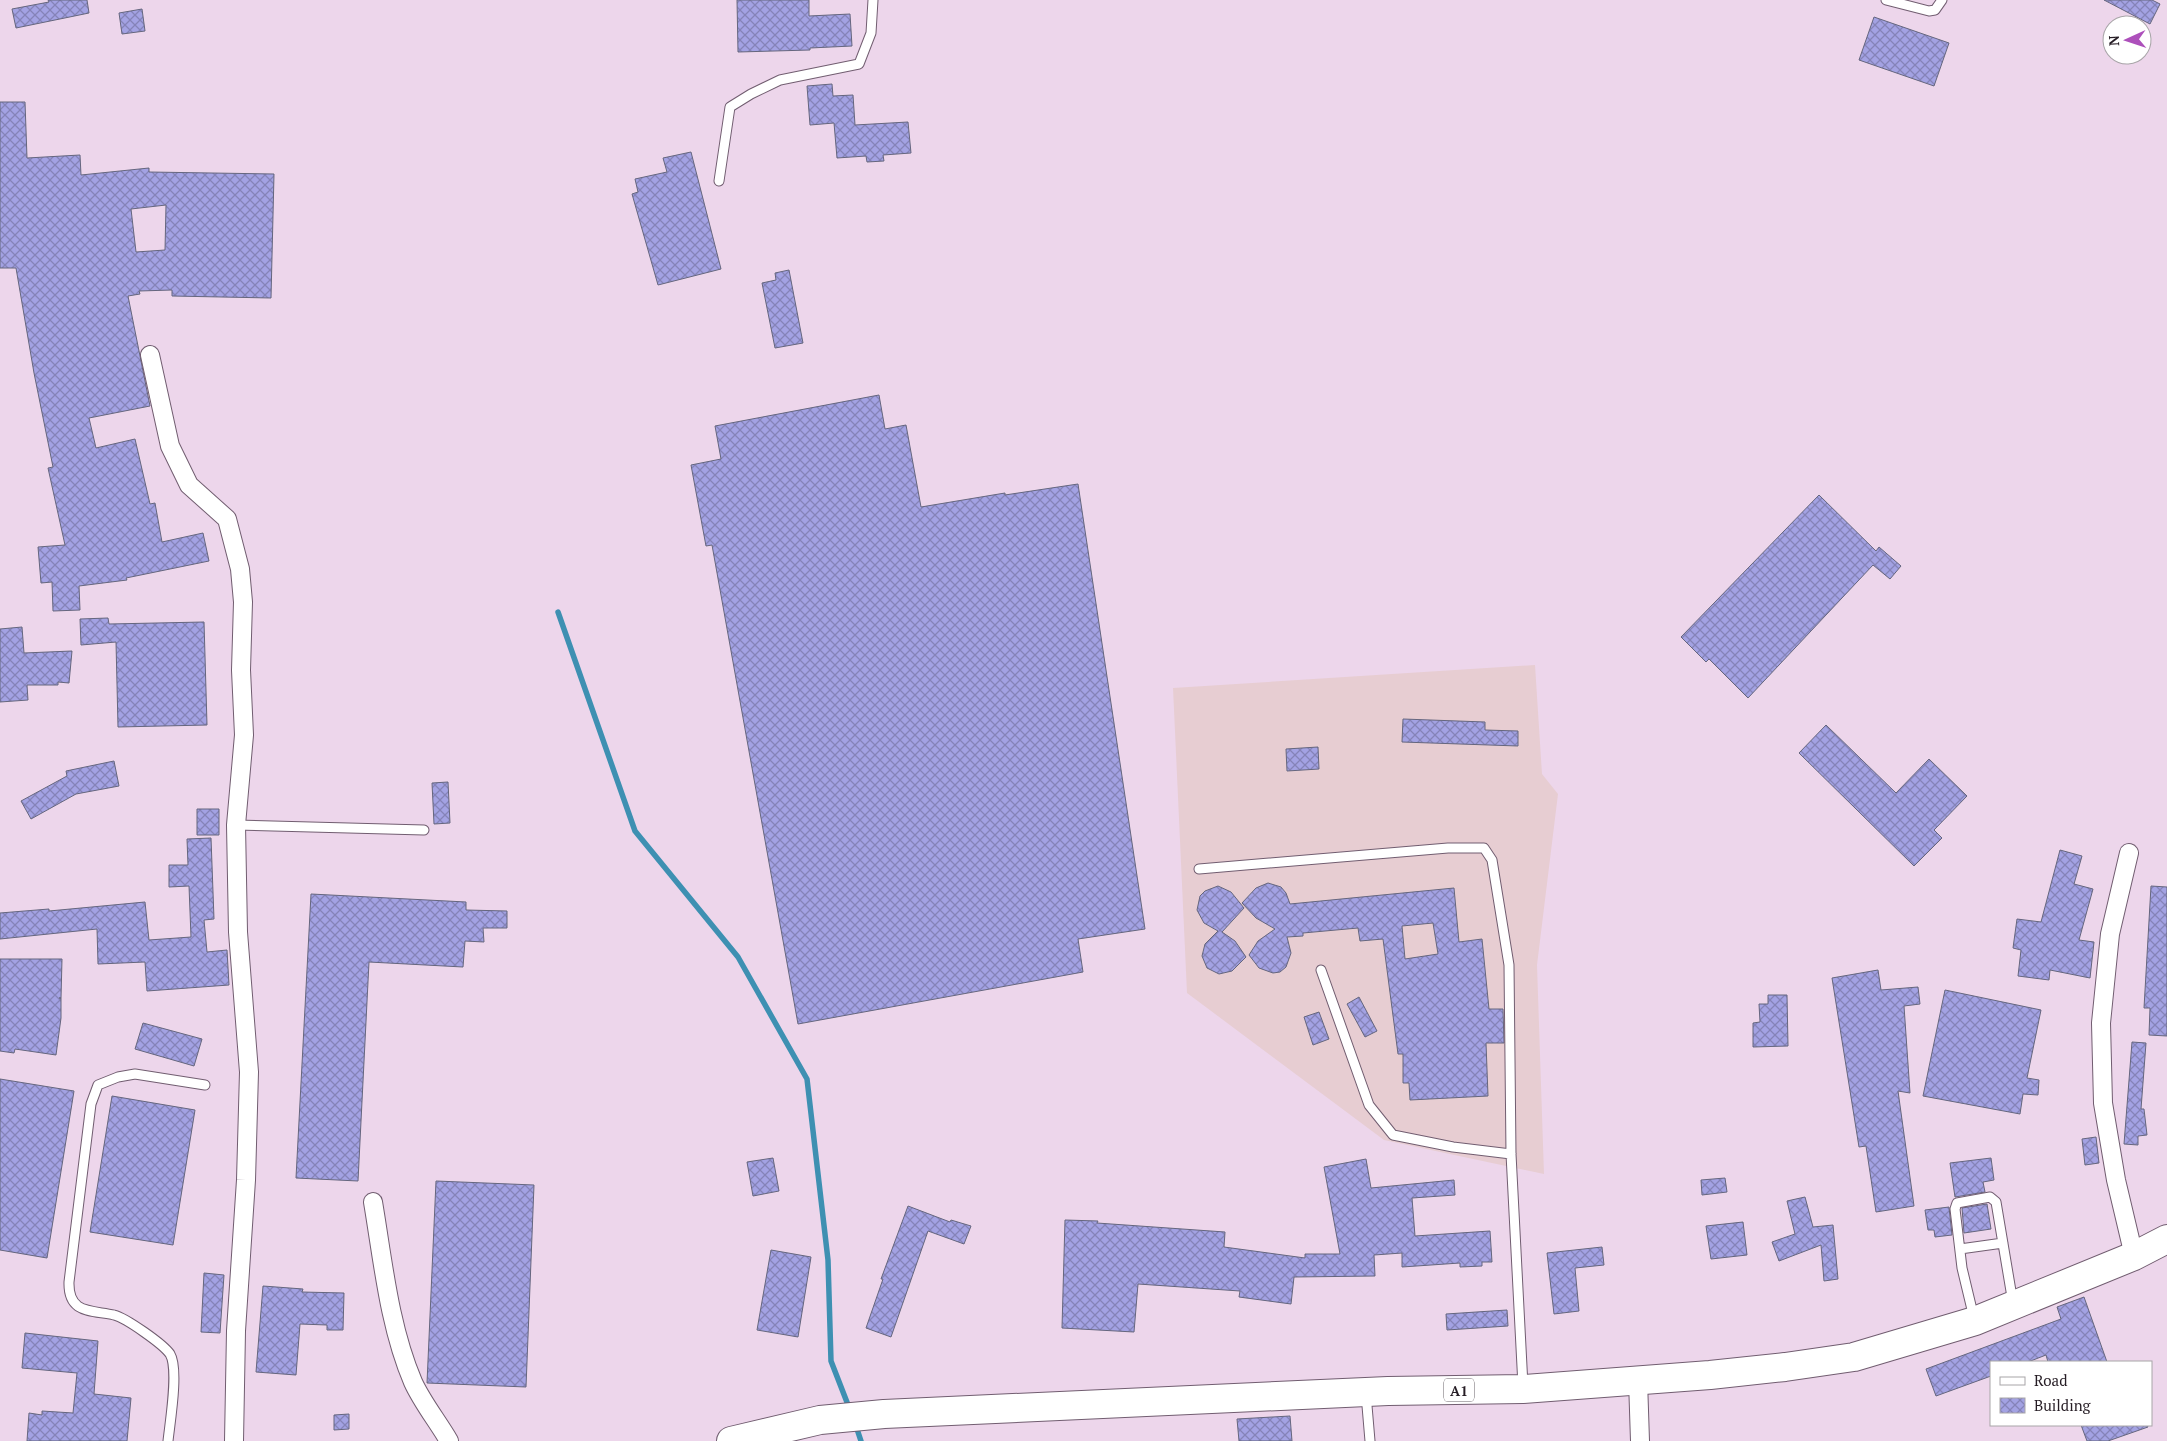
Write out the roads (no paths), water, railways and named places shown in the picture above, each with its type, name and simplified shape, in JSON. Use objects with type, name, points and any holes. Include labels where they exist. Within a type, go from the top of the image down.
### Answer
[{"type":"highway","name":"A1","points":[[731,1441],[820,1420],[884,1414],[1366,1392],[1523,1388],[1757,1370],[1854,1357],[1975,1321],[2134,1256],[2167,1240]]},
{"type":"street","points":[[150,355],[170,446],[189,485],[227,519],[240,569],[243,602],[241,670],[244,735],[236,825],[238,932],[249,1072],[246,1180],[236,1331],[234,1441]]},
{"type":"street","points":[[2129,854],[2110,934],[2101,1023],[2103,1103],[2116,1180],[2134,1256]]},
{"type":"street","points":[[373,1202],[392,1309],[402,1351],[414,1384],[450,1441]]},
{"type":"street","points":[[1638,1380],[1640,1441]]},
{"type":"lane","points":[[718,181],[730,107],[780,80],[859,64],[871,33],[873,0]]},
{"type":"lane","points":[[1886,0],[1929,11],[1935,10],[1942,0]]},
{"type":"lane","points":[[236,825],[424,830]]},
{"type":"lane","points":[[1198,868],[1448,848],[1484,848],[1492,860],[1509,965],[1511,1154],[1523,1388]]},
{"type":"lane","points":[[1321,970],[1369,1106],[1393,1135],[1453,1147],[1511,1154]]},
{"type":"lane","points":[[168,1441],[174,1380],[170,1355],[149,1335],[115,1315],[92,1313],[74,1303],[69,1294],[69,1282],[91,1104],[98,1085],[118,1077],[135,1074],[205,1085]]},
{"type":"lane","points":[[1975,1321],[1962,1268],[1956,1204],[1990,1197],[1995,1200],[1998,1207],[2013,1305]]},
{"type":"lane","points":[[1960,1249],[2004,1244]]},
{"type":"lane","points":[[1366,1392],[1370,1441]]},
{"type":"waterway","points":[[558,612],[635,831],[738,957],[807,1079],[828,1260],[831,1361],[850,1410]]},
{"type":"waterway","points":[[855,1423],[861,1441]]}]
